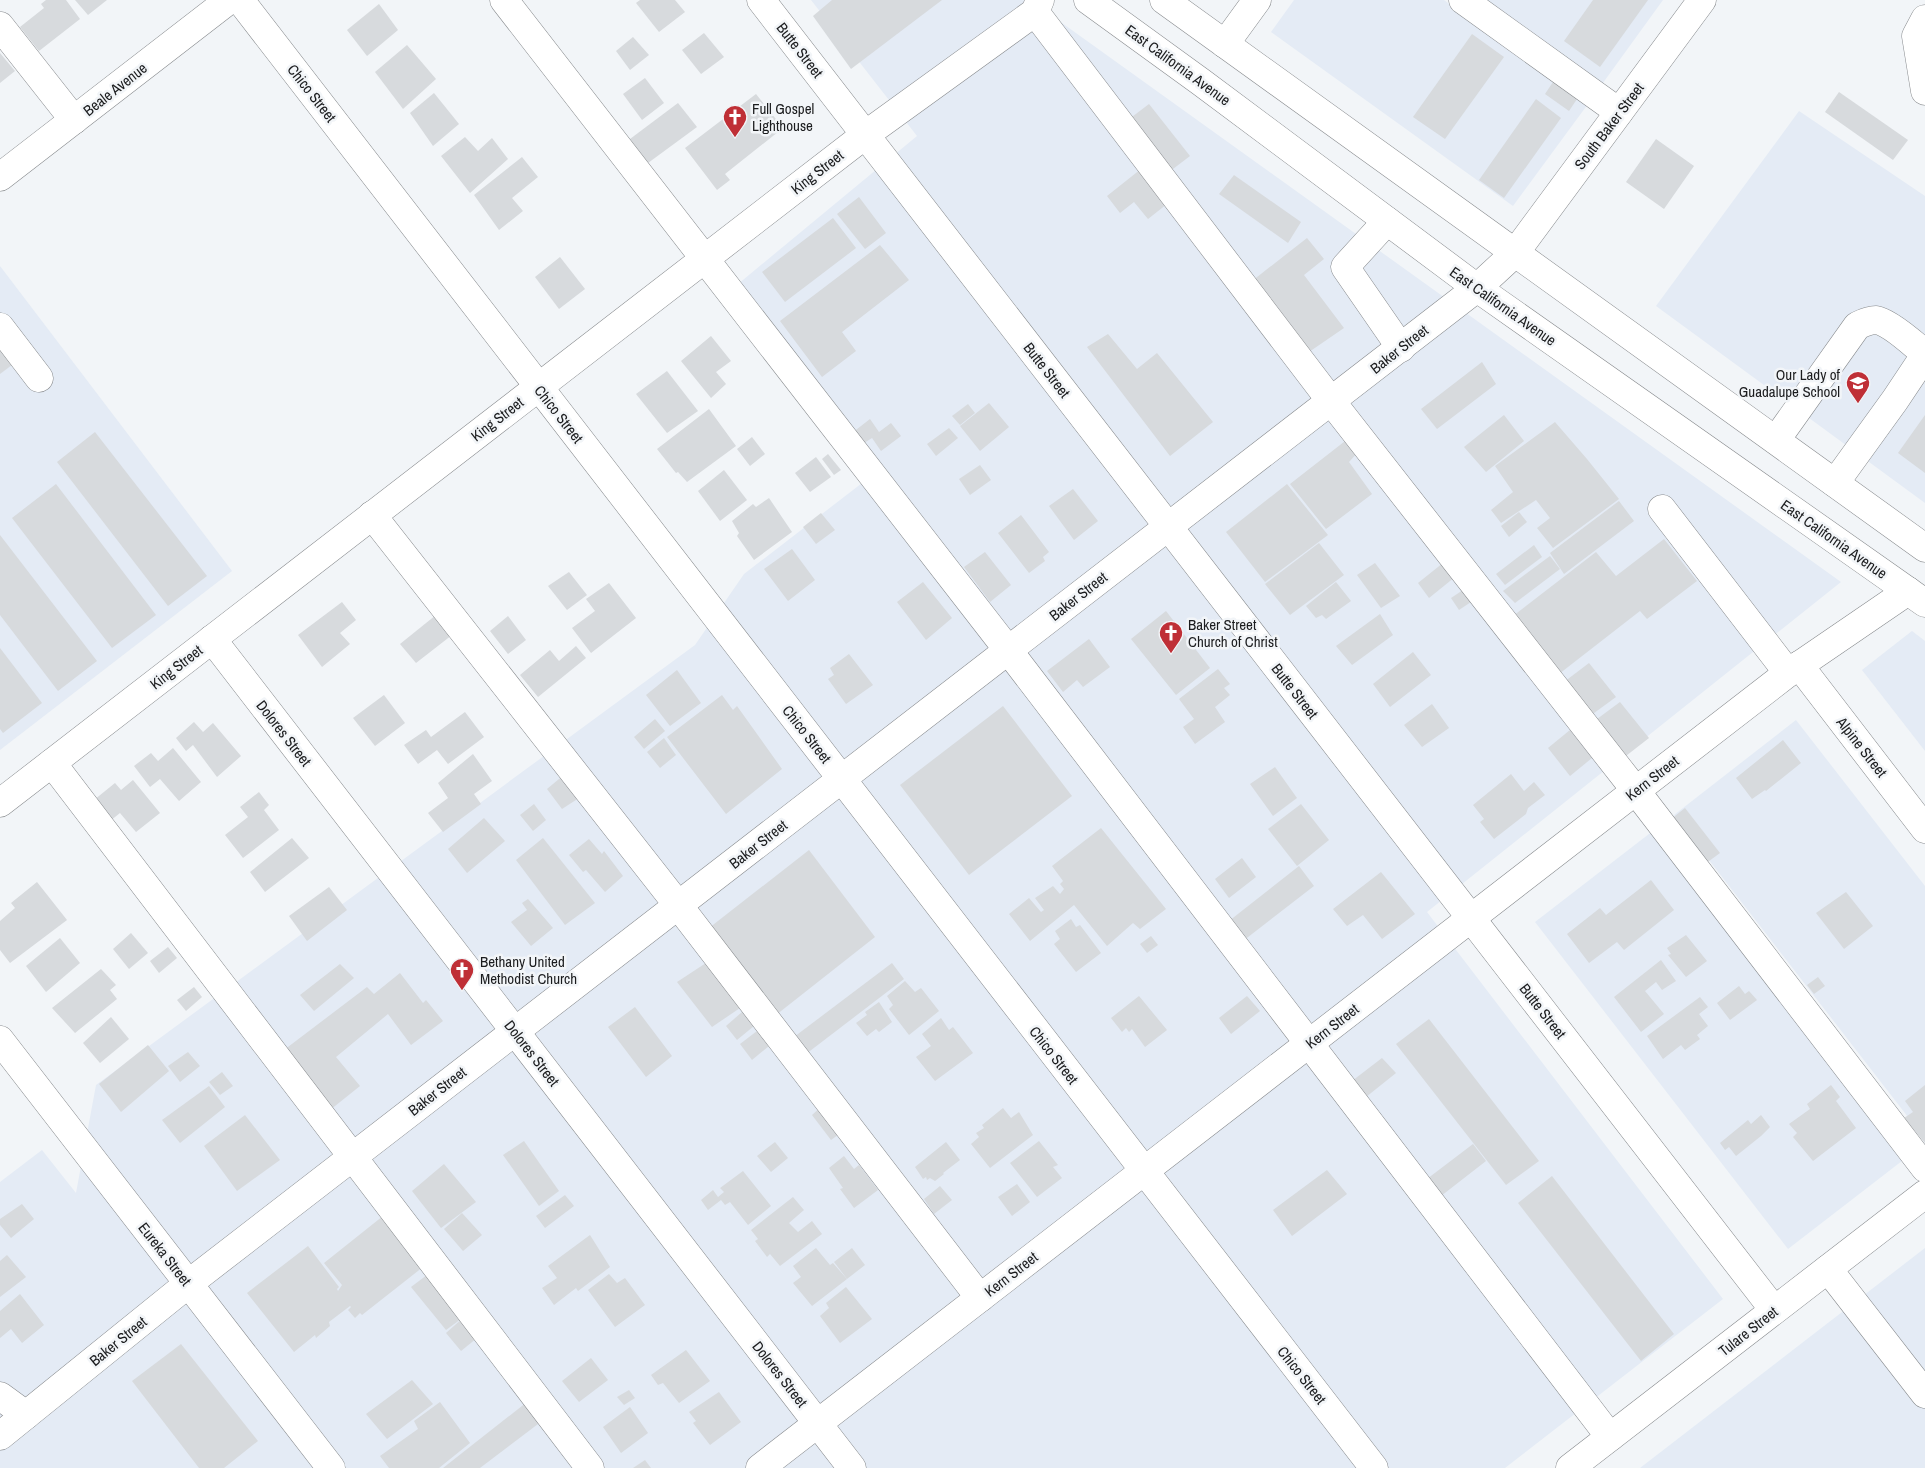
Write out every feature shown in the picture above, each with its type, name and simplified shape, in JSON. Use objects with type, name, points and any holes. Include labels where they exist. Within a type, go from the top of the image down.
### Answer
[{"type":"street","name":"Beale Avenue","points":[[0,177],[229,0]]},
{"type":"street","name":"Chico Street","points":[[240,0],[1374,1468]]},
{"type":"street","points":[[504,0],[1008,650],[1610,1438]]},
{"type":"street","name":"Butte Street","points":[[761,0],[1774,1310]]},
{"type":"street","name":"East California Avenue","points":[[1088,0],[1202,82],[1477,288],[1917,597]]},
{"type":"street","points":[[1225,44],[1257,0]]},
{"type":"street","points":[[1464,0],[1619,112]]},
{"type":"street","name":"South Baker Street","points":[[1515,252],[1702,0]]},
{"type":"street","points":[[1179,4],[1225,44],[1925,548]]},
{"type":"street","points":[[1037,6],[1331,401],[1636,791],[1925,1168]]},
{"type":"street","name":"King Street","points":[[0,803],[865,135],[1037,6]]},
{"type":"street","points":[[1925,19],[1916,36],[1925,91]]},
{"type":"street","points":[[0,26],[74,120]]},
{"type":"street","points":[[1387,221],[1345,268],[1401,348]]},
{"type":"street","name":"Baker Street","points":[[0,1436],[188,1284],[1401,348],[1477,288],[1515,252]]},
{"type":"street","points":[[1776,440],[1857,326],[1868,321],[1878,320],[1898,333],[1925,355],[1835,483]]},
{"type":"street","points":[[0,327],[39,378]]},
{"type":"street","name":"Alpine Street","points":[[1662,509],[1925,829]]},
{"type":"street","points":[[372,515],[678,905],[980,1298]]},
{"type":"street","name":"Kern Street","points":[[760,1468],[1794,669],[1917,597]]},
{"type":"street","name":"Dolores Street","points":[[212,639],[852,1468]]},
{"type":"street","points":[[52,763],[590,1468]]},
{"type":"street","name":"Eureka Street","points":[[0,1040],[331,1468]]},
{"type":"street","name":"Tulare Street","points":[[1570,1468],[1925,1194]]},
{"type":"street","points":[[1828,1269],[1925,1394]]},
{"type":"street","points":[[0,1396],[26,1415]]},
{"type":"shaded area","points":[[811,0],[1030,0],[1841,582],[1427,912],[1723,1299],[1505,1468],[0,1468],[0,1182],[42,1150],[76,1193],[96,1085],[695,645],[744,574],[866,480],[726,294],[917,136]]},
{"type":"shaded area","points":[[1294,0],[1444,0],[1588,104],[1513,206],[1271,32]]},
{"type":"shaded area","points":[[1479,0],[1663,0],[1600,87]]},
{"type":"shaded area","name":"Our Lady of Guadalupe School","points":[[1799,111],[1925,196],[1925,503],[1656,306]]},
{"type":"shaded area","points":[[0,266],[232,571],[0,750]]},
{"type":"shaded area","points":[[1912,631],[1925,641],[1925,751],[1862,670]]},
{"type":"shaded area","points":[[1796,720],[1925,886],[1925,1139],[1674,815]]},
{"type":"shaded area","points":[[1658,827],[1911,1154],[1788,1249],[1535,922]]},
{"type":"shaded area","points":[[1925,1248],[1925,1468],[1640,1468]]},
{"type":"building","points":[[46,0],[66,0],[80,19],[39,51],[20,27],[44,8],[41,4]]},
{"type":"building","points":[[75,0],[107,0],[88,15]]},
{"type":"building","points":[[640,0],[675,0],[685,12],[659,32],[636,3]]},
{"type":"building","points":[[832,0],[942,0],[851,69],[813,16]]},
{"type":"building","points":[[1593,0],[1648,0],[1600,67],[1564,41]]},
{"type":"building","points":[[379,4],[398,30],[367,56],[347,30]]},
{"type":"building","points":[[704,33],[724,57],[701,74],[682,50]]},
{"type":"building","points":[[1472,34],[1504,57],[1445,139],[1413,117]]},
{"type":"building","points":[[633,37],[649,55],[630,70],[616,51]]},
{"type":"building","points":[[407,45],[436,79],[403,109],[375,72]]},
{"type":"building","points":[[0,53],[15,71],[0,83]]},
{"type":"building","points":[[1557,76],[1581,93],[1569,111],[1545,94]]},
{"type":"building","points":[[645,78],[664,103],[642,120],[623,94]]},
{"type":"building","points":[[1839,92],[1908,140],[1893,160],[1825,112]]},
{"type":"building","points":[[434,93],[459,124],[433,146],[410,113]]},
{"type":"building","name":"Full Gospel Lighthouse","points":[[756,94],[783,128],[725,174],[730,180],[717,190],[685,148]]},
{"type":"building","points":[[1536,99],[1561,118],[1504,198],[1479,180]]},
{"type":"building","points":[[678,103],[697,127],[648,163],[630,139]]},
{"type":"building","points":[[1149,104],[1190,156],[1169,172],[1128,120]]},
{"type":"building","points":[[465,137],[478,151],[492,138],[508,159],[470,193],[441,156]]},
{"type":"building","points":[[1656,139],[1694,166],[1664,209],[1626,182]]},
{"type":"building","points":[[522,157],[538,177],[512,198],[523,211],[499,230],[474,195]]},
{"type":"building","points":[[1141,169],[1167,204],[1148,219],[1134,202],[1120,213],[1107,196]]},
{"type":"building","points":[[1234,175],[1301,222],[1288,243],[1219,194]]},
{"type":"building","points":[[859,197],[886,233],[865,249],[837,214]]},
{"type":"building","points":[[833,218],[856,248],[785,302],[762,272]]},
{"type":"building","points":[[1307,238],[1324,259],[1304,275],[1344,328],[1309,352],[1252,281]]},
{"type":"building","points":[[880,245],[909,280],[842,332],[856,351],[822,377],[780,321]]},
{"type":"building","points":[[560,257],[585,289],[559,309],[535,277]]},
{"type":"building","points":[[1108,334],[1137,369],[1157,353],[1213,422],[1170,456],[1087,347]]},
{"type":"building","points":[[711,336],[731,361],[716,372],[726,384],[711,398],[681,361]]},
{"type":"building","points":[[0,342],[16,362],[0,374]]},
{"type":"building","points":[[1482,362],[1496,384],[1437,429],[1421,409]]},
{"type":"building","points":[[667,371],[698,411],[667,433],[636,394]]},
{"type":"building","points":[[989,403],[1009,427],[980,451],[960,426]]},
{"type":"building","points":[[968,404],[975,413],[960,425],[952,416]]},
{"type":"building","points":[[709,409],[736,446],[687,482],[678,472],[676,473],[657,449]]},
{"type":"building","points":[[1504,415],[1524,441],[1486,472],[1464,447]]},
{"type":"building","points":[[1925,415],[1925,473],[1898,453]]},
{"type":"building","points":[[870,419],[879,432],[891,423],[901,436],[881,451],[872,438],[861,445],[852,433]]},
{"type":"building","points":[[1555,422],[1619,499],[1553,548],[1537,528],[1550,518],[1536,500],[1501,523],[1491,510],[1513,492],[1495,466]]},
{"type":"building","points":[[949,428],[958,438],[936,456],[927,444]]},
{"type":"building","points":[[95,432],[207,576],[168,606],[57,462]]},
{"type":"building","points":[[752,437],[765,454],[750,466],[737,449]]},
{"type":"building","points":[[1349,438],[1359,451],[1349,462],[1372,494],[1326,529],[1290,484]]},
{"type":"building","points":[[828,454],[841,470],[834,475],[822,459]]},
{"type":"building","points":[[816,457],[831,477],[810,492],[795,473]]},
{"type":"building","points":[[980,465],[991,480],[970,495],[959,479]]},
{"type":"building","points":[[724,470],[747,500],[720,521],[698,491]]},
{"type":"building","points":[[56,484],[156,615],[112,648],[12,518]]},
{"type":"building","points":[[1287,484],[1328,535],[1265,582],[1226,532]]},
{"type":"building","points":[[1073,489],[1098,521],[1074,540],[1049,506]]},
{"type":"building","points":[[769,498],[792,532],[754,560],[737,536],[739,533],[732,521],[753,504],[756,507]]},
{"type":"building","points":[[1619,501],[1634,521],[1564,574],[1550,553]]},
{"type":"building","points":[[1519,512],[1527,522],[1509,537],[1501,526]]},
{"type":"building","points":[[821,513],[835,530],[816,544],[803,527]]},
{"type":"building","points":[[1021,515],[1049,552],[1043,557],[1045,561],[1029,573],[998,533]]},
{"type":"building","points":[[0,535],[97,661],[58,691],[0,615]]},
{"type":"building","points":[[1664,539],[1697,581],[1647,619],[1640,611],[1559,674],[1513,616],[1596,552],[1616,576]]},
{"type":"building","points":[[1319,543],[1344,575],[1290,615],[1265,584]]},
{"type":"building","points":[[1534,545],[1542,557],[1505,585],[1496,574]]},
{"type":"building","points":[[792,549],[815,580],[788,601],[764,569]]},
{"type":"building","points":[[985,552],[1011,585],[990,602],[964,567]]},
{"type":"building","points":[[1550,556],[1560,569],[1515,603],[1503,591]]},
{"type":"building","points":[[1375,563],[1400,596],[1381,608],[1357,575]]},
{"type":"building","points":[[1443,563],[1455,577],[1429,598],[1418,583]]},
{"type":"building","points":[[569,572],[587,595],[567,610],[548,586]]},
{"type":"building","points":[[923,582],[952,618],[926,640],[897,602]]},
{"type":"building","points":[[1336,582],[1351,601],[1326,619],[1322,615],[1316,618],[1306,606]]},
{"type":"building","points":[[609,583],[636,618],[591,653],[572,628],[595,611],[586,599]]},
{"type":"building","points":[[1463,590],[1471,602],[1459,610],[1451,598]]},
{"type":"building","points":[[342,602],[356,620],[340,633],[350,644],[322,667],[298,635]]},
{"type":"building","name":"Baker Street Church of Christ","points":[[1166,611],[1210,668],[1176,695],[1131,639]]},
{"type":"building","points":[[1380,614],[1393,635],[1352,665],[1336,646]]},
{"type":"building","points":[[436,615],[452,635],[416,663],[400,644]]},
{"type":"building","points":[[508,616],[526,640],[508,654],[490,631]]},
{"type":"building","points":[[1089,639],[1110,667],[1083,687],[1077,680],[1063,692],[1047,671]]},
{"type":"building","points":[[576,646],[586,658],[538,697],[520,675],[550,650],[559,661]]},
{"type":"building","points":[[0,648],[42,703],[3,733],[0,729]]},
{"type":"building","points":[[1413,652],[1431,675],[1390,707],[1373,684]]},
{"type":"building","points":[[849,654],[873,685],[846,704],[828,679],[834,675],[830,668]]},
{"type":"building","points":[[1589,663],[1616,697],[1590,716],[1564,682]]},
{"type":"building","points":[[1218,669],[1230,684],[1224,688],[1230,695],[1215,707],[1225,722],[1195,744],[1183,727],[1194,719],[1179,699]]},
{"type":"building","points":[[677,670],[701,703],[670,726],[646,695]]},
{"type":"building","points":[[384,695],[405,723],[375,746],[353,718]]},
{"type":"building","points":[[722,695],[733,710],[737,706],[782,769],[726,814],[667,737]]},
{"type":"building","points":[[1620,702],[1649,738],[1622,759],[1593,722]]},
{"type":"building","points":[[1432,704],[1449,728],[1422,747],[1404,725]]},
{"type":"building","points":[[1003,706],[1072,796],[969,875],[900,785]]},
{"type":"building","points":[[465,712],[484,737],[448,764],[437,750],[418,764],[404,745],[426,730],[431,737]]},
{"type":"building","points":[[655,719],[665,731],[644,749],[634,737]]},
{"type":"building","points":[[194,722],[203,732],[213,723],[241,756],[217,777],[193,745],[186,751],[176,738]]},
{"type":"building","points":[[1570,730],[1592,758],[1570,776],[1548,748]]},
{"type":"building","points":[[664,738],[676,755],[660,768],[647,752]]},
{"type":"building","points":[[1783,740],[1801,763],[1766,791],[1752,799],[1736,778]]},
{"type":"building","points":[[173,748],[201,782],[179,801],[160,779],[150,787],[134,766],[151,753],[158,761]]},
{"type":"building","points":[[473,754],[492,781],[474,794],[481,804],[443,832],[428,813],[448,798],[438,783]]},
{"type":"building","points":[[1275,767],[1297,798],[1273,816],[1250,784]]},
{"type":"building","points":[[565,774],[582,796],[562,809],[547,789]]},
{"type":"building","points":[[1511,774],[1524,791],[1534,782],[1545,795],[1528,808],[1526,814],[1494,839],[1480,822],[1484,819],[1473,805]]},
{"type":"building","points":[[133,780],[160,813],[136,832],[120,813],[110,821],[94,800],[115,783],[121,790]]},
{"type":"building","points":[[259,792],[269,805],[264,810],[279,830],[243,858],[225,835],[248,817],[240,807]]},
{"type":"building","points":[[534,804],[546,820],[533,831],[520,815]]},
{"type":"building","points":[[1301,804],[1329,840],[1297,866],[1268,829]]},
{"type":"building","points":[[1685,808],[1720,853],[1705,864],[1670,820]]},
{"type":"building","points":[[484,818],[505,841],[467,873],[448,849]]},
{"type":"building","points":[[1101,828],[1166,909],[1140,929],[1133,923],[1107,946],[1074,905],[1030,941],[1009,914],[1029,898],[1041,912],[1044,910],[1035,898],[1053,886],[1060,894],[1064,889],[1060,884],[1063,881],[1052,866]]},
{"type":"building","points":[[292,838],[309,858],[265,892],[250,872]]},
{"type":"building","points":[[543,838],[595,903],[565,925],[516,860]]},
{"type":"building","points":[[589,839],[602,854],[604,851],[623,876],[605,892],[586,870],[583,872],[569,855]]},
{"type":"building","points":[[809,850],[875,937],[776,1015],[709,928]]},
{"type":"building","points":[[1242,858],[1256,877],[1229,898],[1215,879]]},
{"type":"building","points":[[1299,866],[1314,886],[1243,941],[1229,921]]},
{"type":"building","points":[[1381,872],[1415,914],[1382,939],[1363,915],[1347,926],[1333,909]]},
{"type":"building","points":[[1651,880],[1674,910],[1624,950],[1617,942],[1589,963],[1567,934],[1600,908],[1606,915]]},
{"type":"building","points":[[37,882],[67,920],[10,963],[0,950],[0,921],[15,908],[11,903]]},
{"type":"building","points":[[329,887],[347,910],[307,941],[289,916]]},
{"type":"building","points":[[1846,892],[1873,926],[1844,949],[1816,913]]},
{"type":"building","points":[[528,899],[553,928],[531,946],[511,922],[527,910],[522,903]]},
{"type":"building","points":[[1071,919],[1076,927],[1080,925],[1101,953],[1076,972],[1054,944],[1060,939],[1055,931]]},
{"type":"building","points":[[131,933],[148,953],[129,969],[113,949]]},
{"type":"building","points":[[1686,935],[1707,961],[1686,977],[1668,955],[1671,954],[1667,948]]},
{"type":"building","points":[[1151,936],[1158,945],[1147,953],[1140,944]]},
{"type":"building","points":[[60,938],[80,963],[46,992],[26,966]]},
{"type":"building","points":[[168,947],[177,958],[159,973],[150,961]]},
{"type":"building","points":[[1661,960],[1676,981],[1662,990],[1656,982],[1645,991],[1664,1014],[1641,1032],[1614,997]]},
{"type":"building","points":[[706,963],[740,1008],[712,1027],[677,982]]},
{"type":"building","points":[[892,963],[904,979],[806,1054],[794,1037]]},
{"type":"building","points":[[340,964],[354,978],[314,1011],[300,995]]},
{"type":"building","points":[[101,969],[116,985],[110,990],[117,999],[75,1033],[52,1008]]},
{"type":"building","points":[[400,973],[423,1003],[426,1000],[443,1021],[411,1045],[388,1014],[336,1057],[360,1086],[330,1110],[284,1050],[367,987],[374,994]]},
{"type":"building","points":[[1818,977],[1825,986],[1814,994],[1807,985]]},
{"type":"building","points":[[905,981],[915,992],[921,988],[939,1011],[909,1035],[889,1009],[893,1005],[887,996]]},
{"type":"building","points":[[1739,986],[1745,994],[1749,991],[1757,1000],[1730,1020],[1717,1003]]},
{"type":"building","points":[[194,987],[202,997],[186,1011],[177,1000]]},
{"type":"building","points":[[1139,996],[1167,1030],[1145,1047],[1132,1029],[1129,1032],[1126,1028],[1122,1032],[1111,1018]]},
{"type":"building","points":[[1247,996],[1260,1011],[1231,1034],[1219,1018]]},
{"type":"building","points":[[1700,997],[1708,1007],[1699,1014],[1708,1026],[1697,1035],[1700,1039],[1685,1050],[1681,1045],[1663,1059],[1647,1036]]},
{"type":"building","points":[[879,1002],[892,1022],[879,1032],[876,1029],[867,1036],[856,1023],[867,1015],[865,1012]]},
{"type":"building","points":[[635,1007],[672,1056],[646,1077],[608,1027]]},
{"type":"building","points":[[742,1012],[754,1026],[737,1040],[726,1026]]},
{"type":"building","points":[[111,1017],[129,1039],[100,1063],[83,1043]]},
{"type":"building","points":[[941,1018],[949,1030],[953,1027],[973,1053],[935,1081],[916,1057],[931,1046],[922,1034]]},
{"type":"building","points":[[1429,1019],[1539,1161],[1506,1185],[1396,1044]]},
{"type":"building","points":[[757,1031],[769,1046],[752,1060],[740,1044]]},
{"type":"building","points":[[148,1045],[169,1071],[121,1112],[99,1084]]},
{"type":"building","points":[[188,1052],[200,1066],[180,1082],[168,1066]]},
{"type":"building","points":[[1382,1058],[1396,1073],[1366,1097],[1352,1081]]},
{"type":"building","points":[[222,1072],[233,1086],[220,1095],[209,1082]]},
{"type":"building","points":[[1831,1085],[1840,1097],[1836,1101],[1856,1128],[1813,1161],[1793,1137],[1797,1133],[1789,1124],[1810,1109],[1807,1104]]},
{"type":"building","points":[[1925,1085],[1925,1143],[1904,1118],[1913,1112],[1905,1101]]},
{"type":"building","points":[[209,1086],[225,1107],[180,1143],[162,1120]]},
{"type":"building","points":[[822,1106],[842,1132],[831,1140],[812,1115]]},
{"type":"building","points":[[1003,1108],[1011,1118],[1019,1112],[1033,1135],[990,1168],[971,1144],[979,1137],[976,1133],[984,1128],[982,1125]]},
{"type":"building","points":[[245,1115],[280,1160],[237,1191],[204,1146]]},
{"type":"building","points":[[1761,1115],[1770,1127],[1761,1136],[1736,1156],[1729,1147],[1725,1150],[1720,1143],[1748,1120],[1751,1124]]},
{"type":"building","points":[[524,1141],[559,1191],[539,1206],[503,1155]]},
{"type":"building","points":[[1039,1141],[1058,1165],[1053,1167],[1062,1178],[1037,1197],[1010,1163]]},
{"type":"building","points":[[775,1142],[788,1158],[771,1172],[757,1156]]},
{"type":"building","points":[[946,1142],[960,1160],[935,1181],[930,1178],[927,1180],[926,1177],[923,1179],[915,1167]]},
{"type":"building","points":[[1473,1144],[1486,1161],[1441,1196],[1427,1179]]},
{"type":"building","points":[[844,1156],[854,1169],[859,1165],[878,1190],[854,1208],[840,1189],[843,1188],[829,1168]]},
{"type":"building","points":[[444,1164],[476,1202],[441,1228],[412,1191]]},
{"type":"building","points":[[1327,1170],[1347,1194],[1292,1236],[1273,1210]]},
{"type":"building","points":[[743,1171],[771,1206],[748,1225],[730,1202],[725,1205],[721,1200],[708,1210],[701,1200],[713,1190],[718,1197],[724,1192],[720,1188]]},
{"type":"building","points":[[1552,1176],[1674,1334],[1641,1361],[1518,1203]]},
{"type":"building","points":[[1017,1184],[1030,1202],[1012,1216],[998,1197]]},
{"type":"building","points":[[940,1186],[952,1200],[934,1214],[924,1199]]},
{"type":"building","points":[[565,1195],[574,1206],[545,1228],[536,1216]]},
{"type":"building","points":[[793,1197],[804,1210],[789,1223],[798,1232],[812,1221],[822,1234],[780,1266],[770,1254],[767,1257],[755,1241],[758,1239],[751,1230]]},
{"type":"building","points":[[22,1204],[34,1219],[11,1238],[0,1225],[0,1219]]},
{"type":"building","points":[[462,1213],[482,1235],[463,1251],[444,1229]]},
{"type":"building","points":[[383,1216],[423,1267],[362,1315],[360,1313],[355,1318],[348,1310],[350,1306],[329,1322],[330,1326],[316,1338],[315,1335],[294,1352],[247,1293],[308,1246],[339,1287],[338,1291],[342,1285],[324,1263]]},
{"type":"building","points":[[590,1235],[610,1267],[578,1291],[576,1288],[554,1305],[542,1288],[557,1278],[548,1266]]},
{"type":"building","points":[[816,1248],[830,1265],[833,1263],[847,1279],[812,1306],[793,1283],[801,1277],[793,1266]]},
{"type":"building","points":[[852,1248],[865,1265],[847,1279],[834,1262]]},
{"type":"building","points":[[7,1255],[26,1277],[0,1297],[0,1261]]},
{"type":"building","points":[[609,1274],[617,1283],[625,1278],[645,1305],[615,1327],[588,1290]]},
{"type":"building","points":[[427,1275],[461,1319],[446,1330],[411,1287]]},
{"type":"building","points":[[846,1287],[872,1319],[840,1343],[820,1316],[829,1308],[826,1303]]},
{"type":"building","points":[[20,1294],[44,1325],[22,1343],[11,1329],[0,1338],[0,1311]]},
{"type":"building","points":[[463,1318],[477,1338],[461,1351],[446,1333]]},
{"type":"building","points":[[181,1344],[258,1441],[224,1468],[199,1468],[132,1381]]},
{"type":"building","points":[[686,1350],[710,1381],[679,1403],[663,1383],[658,1385],[651,1375]]},
{"type":"building","points":[[591,1358],[608,1380],[579,1402],[562,1381]]},
{"type":"building","points":[[412,1380],[433,1404],[387,1439],[366,1414]]},
{"type":"building","points":[[629,1390],[635,1398],[624,1405],[617,1397]]},
{"type":"building","points":[[719,1392],[741,1422],[710,1445],[693,1423],[696,1421],[689,1412]]},
{"type":"building","points":[[440,1402],[470,1443],[439,1468],[389,1468],[380,1456],[418,1429],[414,1421]]},
{"type":"building","points":[[527,1402],[542,1421],[480,1468],[443,1468]]},
{"type":"building","points":[[630,1407],[648,1433],[621,1453],[603,1427]]},
{"type":"building","points":[[645,1460],[651,1468],[633,1468]]},
{"type":"place","name":"Full Gospel Lighthouse","points":[[735,138]]},
{"type":"place","name":"Our Lady of Guadalupe School","points":[[1858,404]]},
{"type":"place","name":"Baker Street Church of Christ","points":[[1171,654]]},
{"type":"place","name":"Bethany United Methodist Church","points":[[462,991]]}]
